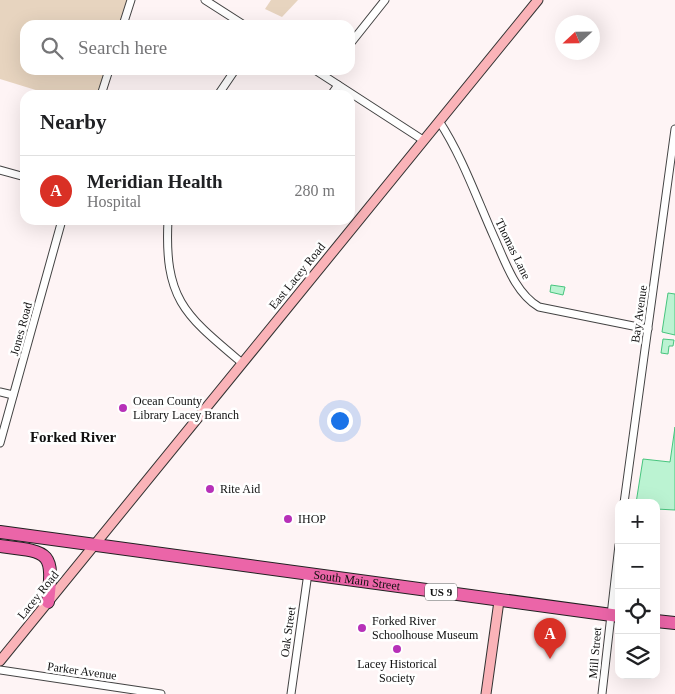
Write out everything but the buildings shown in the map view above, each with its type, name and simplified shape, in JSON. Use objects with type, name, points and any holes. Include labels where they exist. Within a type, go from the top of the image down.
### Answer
[{"type":"highway","name":"US 9","points":[[0,532],[96,545]]},
{"type":"highway","name":"South Main Street","points":[[96,545],[499,601],[614,615]]},
{"type":"highway","points":[[0,546],[34,552],[49,562],[52,571],[48,602]]},
{"type":"highway","points":[[660,621],[675,623]]},
{"type":"street","points":[[124,20],[130,0]]},
{"type":"street","points":[[205,0],[236,20]]},
{"type":"street","points":[[355,38],[385,0]]},
{"type":"street","name":"East Lacey Road","points":[[355,223],[538,0]]},
{"type":"street","points":[[103,90],[108,75]]},
{"type":"street","points":[[221,90],[232,75]]},
{"type":"street","points":[[329,75],[346,90]]},
{"type":"street","points":[[334,90],[338,85]]},
{"type":"street","points":[[355,96],[423,140]]},
{"type":"street","name":"Thomas Lane","points":[[439,121],[460,161],[511,275],[528,301],[539,307],[648,329]]},
{"type":"street","name":"Bay Avenue","points":[[625,499],[675,129]]},
{"type":"street","points":[[0,170],[20,176]]},
{"type":"street","name":"Jones Road","points":[[0,443],[61,225]]},
{"type":"street","points":[[168,225],[167,243],[170,270],[179,301],[205,331],[242,362]]},
{"type":"street","name":"East Lacey Road","points":[[96,545],[354,225]]},
{"type":"street","points":[[0,392],[13,395]]},
{"type":"street","name":"Lacey Road","points":[[0,660],[96,545]]},
{"type":"street","name":"Oak Street","points":[[291,694],[308,573]]},
{"type":"street","points":[[614,615],[616,589]]},
{"type":"street","points":[[486,694],[499,601]]},
{"type":"street","name":"Mill Street","points":[[602,694],[614,615]]},
{"type":"street","name":"Parker Avenue","points":[[0,670],[118,691],[161,694]]},
{"type":"shaded area","points":[[0,0],[130,0],[124,20],[20,20],[20,75],[107,75],[103,90],[36,90],[0,79]]},
{"type":"shaded area","points":[[271,0],[298,0],[282,17],[265,9]]},
{"type":"shaded area","points":[[551,285],[565,287],[563,295],[550,292]]},
{"type":"shaded area","points":[[668,293],[675,294],[675,335],[662,332]]},
{"type":"shaded area","points":[[663,339],[674,340],[673,346],[669,346],[668,354],[661,353]]},
{"type":"shaded area","points":[[675,427],[675,510],[660,509],[660,499],[637,499],[643,459],[670,462]]},
{"type":"place","name":"Ocean County Library Lacey Branch","points":[[123,408]]},
{"type":"place","name":"Rite Aid","points":[[210,489]]},
{"type":"place","name":"IHOP","points":[[288,519]]},
{"type":"place","name":"Forked River Schoolhouse Museum","points":[[362,628]]},
{"type":"place","name":"Lacey Historical Society","points":[[397,649]]},
{"type":"place","name":"Meridian Health","points":[[550,659]]},
{"type":"district","name":"Forked River","points":[[73,437]]}]
